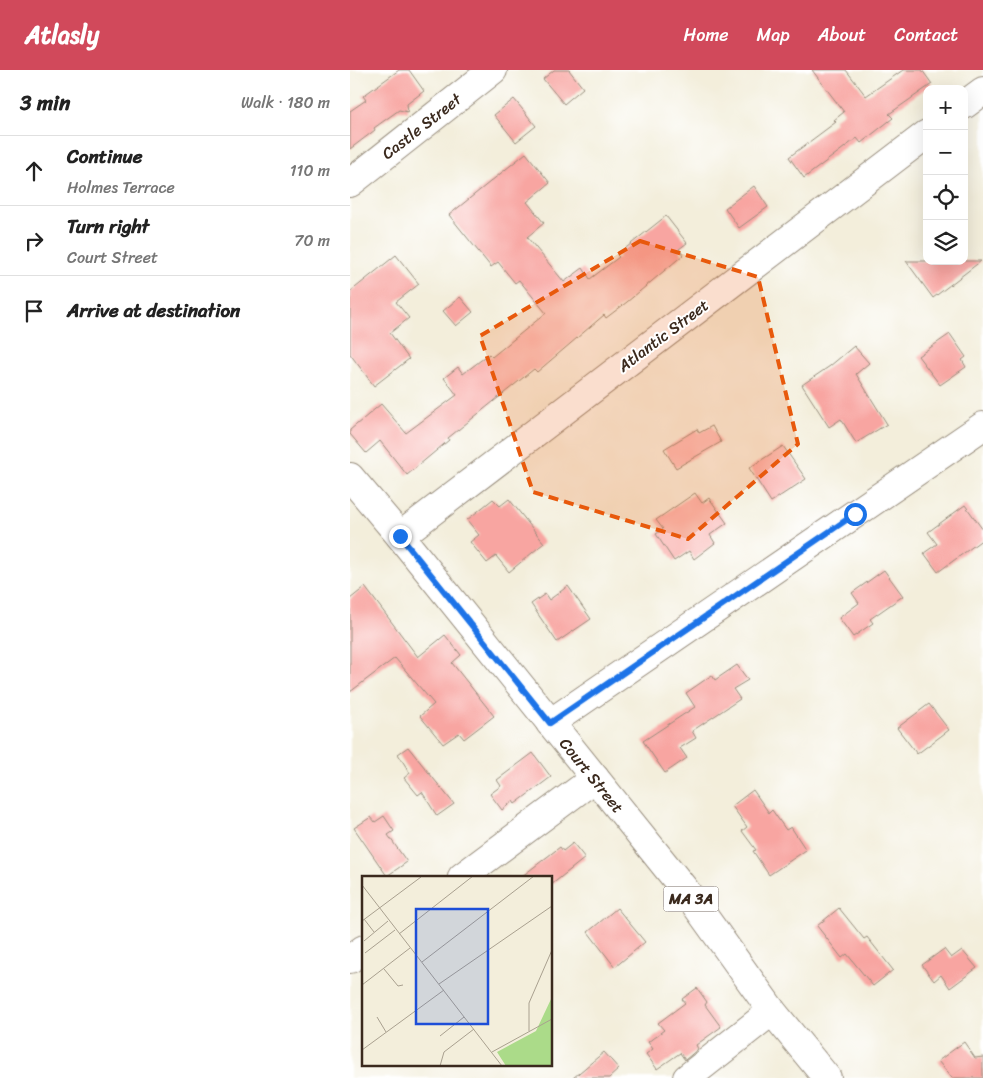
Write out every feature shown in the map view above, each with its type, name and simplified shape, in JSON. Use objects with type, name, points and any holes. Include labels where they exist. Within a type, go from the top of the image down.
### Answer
[{"type":"street","name":"Castle Street","points":[[350,183],[493,70]]},
{"type":"street","points":[[968,102],[983,91]]},
{"type":"street","name":"Atlantic Street","points":[[400,536],[923,137]]},
{"type":"street","points":[[550,723],[983,426]]},
{"type":"street","name":"Court Street","points":[[350,477],[400,536],[685,890],[772,1011],[827,1078]]},
{"type":"street","points":[[463,876],[595,778]]},
{"type":"street","points":[[350,959],[362,950]]},
{"type":"street","points":[[687,1078],[772,1011]]},
{"type":"highlighted area","points":[[640,241],[758,277],[798,444],[688,539],[533,492],[480,336]]},
{"type":"building","points":[[399,70],[409,70],[424,91],[407,104],[408,112],[399,110],[350,149],[350,111],[366,100],[363,96]]},
{"type":"building","points":[[554,70],[569,70],[583,88],[564,104],[543,79]]},
{"type":"building","points":[[812,70],[846,70],[866,96],[903,70],[922,70],[932,84],[923,85],[923,90],[889,114],[893,118],[861,143],[857,138],[804,178],[789,157],[836,122],[834,120],[844,112]]},
{"type":"building","points":[[514,99],[536,126],[516,142],[494,115]]},
{"type":"building","points":[[526,153],[550,183],[527,202],[544,223],[527,237],[564,282],[583,268],[590,279],[619,257],[617,255],[666,216],[687,243],[679,249],[683,255],[606,318],[604,315],[537,372],[534,369],[448,438],[449,440],[407,475],[380,441],[366,453],[350,434],[350,430],[381,404],[406,433],[457,395],[444,378],[458,367],[463,374],[489,354],[492,357],[546,313],[519,280],[515,283],[498,262],[491,267],[449,215]]},
{"type":"building","points":[[754,186],[768,207],[739,228],[725,208]]},
{"type":"building","points":[[396,255],[419,284],[396,302],[409,318],[390,333],[409,359],[374,386],[350,354],[350,292]]},
{"type":"building","points":[[906,261],[923,261],[923,265],[968,265],[968,261],[981,261],[933,298]]},
{"type":"building","points":[[460,297],[473,312],[456,326],[443,311]]},
{"type":"building","points":[[950,334],[966,357],[962,360],[966,367],[940,385],[918,356]]},
{"type":"building","points":[[854,346],[869,363],[856,374],[887,424],[856,443],[841,419],[829,427],[802,385],[830,366]]},
{"type":"building","points":[[712,426],[721,442],[676,468],[664,449],[697,429],[699,433]]},
{"type":"building","points":[[783,446],[806,479],[771,502],[749,468]]},
{"type":"building","points":[[695,493],[702,503],[709,498],[727,523],[710,535],[715,543],[694,559],[689,551],[674,561],[656,534],[663,529],[656,520]]},
{"type":"building","points":[[493,499],[500,506],[509,499],[544,543],[509,572],[496,556],[487,563],[470,542],[479,535],[467,520]]},
{"type":"building","points":[[965,505],[983,530],[983,539],[938,572],[924,553],[937,544],[928,532]]},
{"type":"building","points":[[884,570],[903,596],[870,619],[873,623],[853,637],[839,618],[859,603],[852,593]]},
{"type":"building","points":[[568,586],[591,619],[557,642],[531,604],[545,594],[549,600]]},
{"type":"building","points":[[365,587],[418,657],[445,635],[461,655],[452,663],[494,716],[464,739],[459,733],[443,744],[420,716],[434,704],[395,658],[350,692],[350,599]]},
{"type":"building","points":[[737,665],[748,680],[733,689],[740,699],[692,731],[696,738],[680,748],[687,758],[665,773],[643,741],[695,707],[686,693],[712,675],[715,680]]},
{"type":"building","points":[[929,704],[949,730],[917,754],[897,728]]},
{"type":"building","points":[[408,747],[454,804],[437,816],[422,792],[418,795],[404,778],[410,773],[398,754]]},
{"type":"building","points":[[533,753],[551,777],[515,804],[513,801],[502,810],[490,794],[501,786],[497,780]]},
{"type":"building","points":[[753,790],[769,813],[772,810],[786,830],[791,827],[806,850],[769,875],[753,851],[756,850],[742,831],[747,827],[732,806]]},
{"type":"building","points":[[384,816],[394,831],[388,835],[407,862],[387,876],[354,828],[371,817],[375,822]]},
{"type":"building","points":[[573,843],[585,858],[552,884],[552,876],[522,876],[560,847],[563,851]]},
{"type":"building","points":[[617,908],[645,942],[615,967],[588,932]]},
{"type":"building","points":[[839,908],[864,939],[867,937],[893,970],[873,986],[847,954],[842,958],[817,926]]},
{"type":"building","points":[[944,949],[951,958],[962,950],[977,968],[950,988],[941,975],[934,981],[922,965]]},
{"type":"building","points":[[697,988],[707,1002],[705,1005],[721,1027],[696,1045],[698,1049],[685,1060],[680,1053],[657,1069],[646,1054],[653,1049],[648,1042],[664,1030],[658,1023],[685,1003],[682,999]]},
{"type":"building","points":[[964,1042],[975,1058],[983,1057],[983,1078],[952,1078],[938,1061]]},
{"type":"building","points":[[604,1052],[619,1069],[609,1078],[573,1078]]},
{"type":"route","points":[[400,536],[550,723],[855,514]]}]
